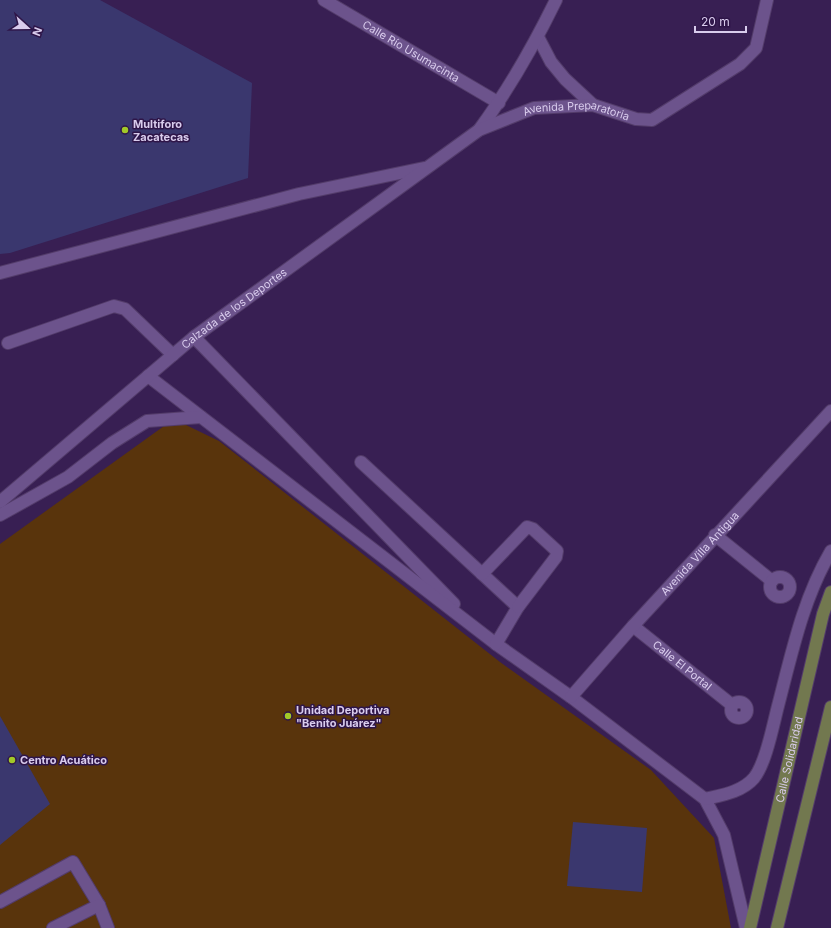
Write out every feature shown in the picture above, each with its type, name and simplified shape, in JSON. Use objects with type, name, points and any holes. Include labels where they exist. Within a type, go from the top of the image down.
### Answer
[{"type":"main road","name":"Calle Solidaridad","points":[[750,928],[823,614],[831,592]]},
{"type":"main road","points":[[777,928],[831,707]]},
{"type":"street","name":"Calle Río Usumacinta","points":[[324,0],[499,103]]},
{"type":"street","points":[[479,130],[499,103],[538,37],[556,0]]},
{"type":"street","name":"Avenida Preparatoria","points":[[479,130],[534,108],[593,105],[636,119],[652,120],[740,64],[756,48],[768,0]]},
{"type":"street","points":[[538,37],[551,62],[565,79],[593,105]]},
{"type":"street","name":"Calzada de los Deportes","points":[[0,502],[194,337],[479,130]]},
{"type":"street","points":[[0,273],[299,194],[428,167]]},
{"type":"street","points":[[8,343],[114,306],[125,309],[173,355]]},
{"type":"street","points":[[194,337],[484,635]]},
{"type":"street","points":[[148,376],[484,635],[571,697],[704,799],[724,835],[746,928]]},
{"type":"street","name":"Avenida Villa Antigua","points":[[571,697],[715,535],[831,411]]},
{"type":"street","points":[[0,515],[68,477],[112,444],[147,421],[201,417]]},
{"type":"street","points":[[361,462],[518,607]]},
{"type":"street","points":[[482,574],[527,527],[533,529],[557,551],[556,556],[518,607],[496,644]]},
{"type":"street","points":[[715,535],[772,581]]},
{"type":"street","points":[[704,799],[741,789],[754,777],[763,757],[772,729],[802,615],[817,575],[831,551]]},
{"type":"street","name":"Calle El Portal","points":[[633,626],[732,706]]},
{"type":"street","points":[[0,902],[73,862],[100,905],[108,928]]},
{"type":"street","points":[[53,928],[100,905]]},
{"type":"shaded area","name":"Unidad Deportiva \"Benito Juárez\"","points":[[171,421],[184,424],[219,441],[500,662],[651,770],[714,838],[731,928],[0,928],[0,544]]},
{"type":"building","name":"Multiforo Zacatecas","points":[[0,0],[100,0],[252,83],[248,178],[10,253],[0,254]]},
{"type":"building","name":"Centro Acuático","points":[[0,716],[50,804],[0,845]]},
{"type":"building","points":[[573,822],[647,828],[642,892],[567,886]]},
{"type":"place","name":"Multiforo Zacatecas","points":[[125,130]]},
{"type":"place","name":"Unidad Deportiva \"Benito Juárez\"","points":[[288,716]]},
{"type":"place","name":"Centro Acuático","points":[[12,760]]}]
